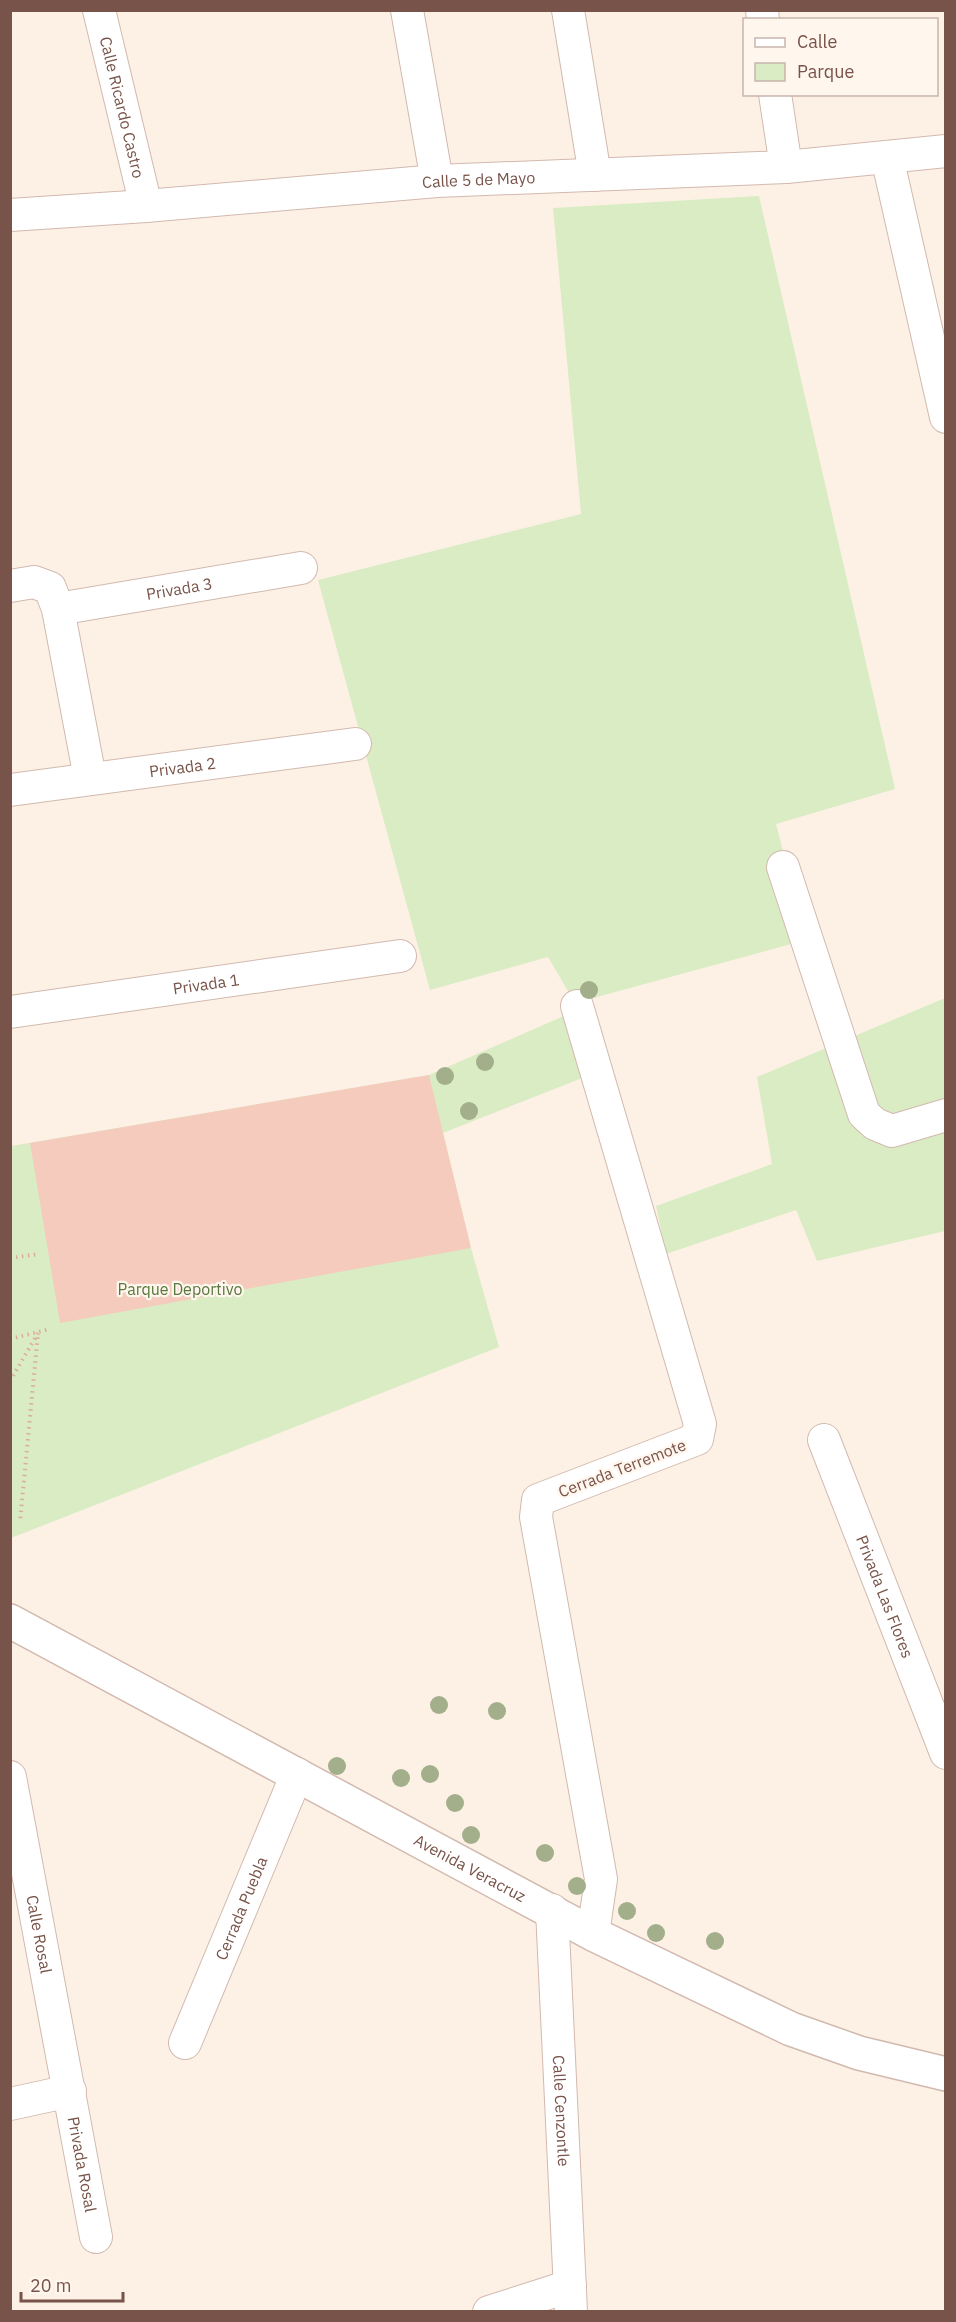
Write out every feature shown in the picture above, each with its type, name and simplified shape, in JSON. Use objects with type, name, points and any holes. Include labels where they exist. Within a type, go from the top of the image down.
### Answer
[{"type":"street","name":"Calle Ricardo Castro","points":[[99,10],[146,206]]},
{"type":"street","points":[[407,10],[437,181]]},
{"type":"street","points":[[568,10],[595,175]]},
{"type":"street","points":[[775,96],[786,167]]},
{"type":"street","name":"Calle 5 de Mayo","points":[[10,215],[146,206],[437,181],[786,167],[945,151]]},
{"type":"street","points":[[887,157],[945,417]]},
{"type":"street","name":"Privada 3","points":[[58,609],[301,568]]},
{"type":"street","points":[[10,586],[34,582],[50,588],[58,609],[90,778]]},
{"type":"street","name":"Privada 2","points":[[10,790],[355,744]]},
{"type":"street","points":[[783,867],[864,1114],[875,1124],[892,1131],[945,1115]]},
{"type":"street","name":"Privada 1","points":[[10,1012],[400,956]]},
{"type":"street","name":"Cerrada Terremote","points":[[577,1006],[700,1424],[697,1438],[538,1500],[536,1517],[601,1879],[593,1934]]},
{"type":"street","name":"Privada Las Flores","points":[[824,1440],[945,1753]]},
{"type":"street","name":"Avenida Veracruz","points":[[10,1621],[593,1934],[791,2029],[859,2053],[945,2074]]},
{"type":"street","name":"Cerrada Puebla","points":[[185,2043],[297,1774]]},
{"type":"street","name":"Calle Rosal","points":[[10,1777],[20,1872],[70,2091]]},
{"type":"street","name":"Calle Cenzontle","points":[[552,1911],[571,2299]]},
{"type":"street","points":[[10,2104],[70,2091]]},
{"type":"street","name":"Privada Rosal","points":[[70,2091],[96,2237]]},
{"type":"street","points":[[489,2312],[571,2299]]},
{"type":"path","points":[[10,1258],[39,1254]]},
{"type":"path","points":[[10,1339],[50,1329]]},
{"type":"path","points":[[10,1381],[38,1333]]},
{"type":"path","points":[[20,1522],[38,1333]]},
{"type":"green space","points":[[759,196],[895,789],[776,824],[806,940],[575,1003],[548,957],[430,990],[318,580],[581,514],[553,208]]},
{"type":"green space","points":[[945,998],[945,1231],[817,1261],[796,1210],[666,1254],[656,1206],[772,1164],[757,1077]]},
{"type":"green space","name":"Parque Deportivo","points":[[582,1008],[600,1071],[443,1133],[471,1248],[499,1347],[11,1538],[11,1146],[429,1075]]},
{"type":"building","points":[[429,1075],[471,1248],[60,1323],[30,1143]]}]
